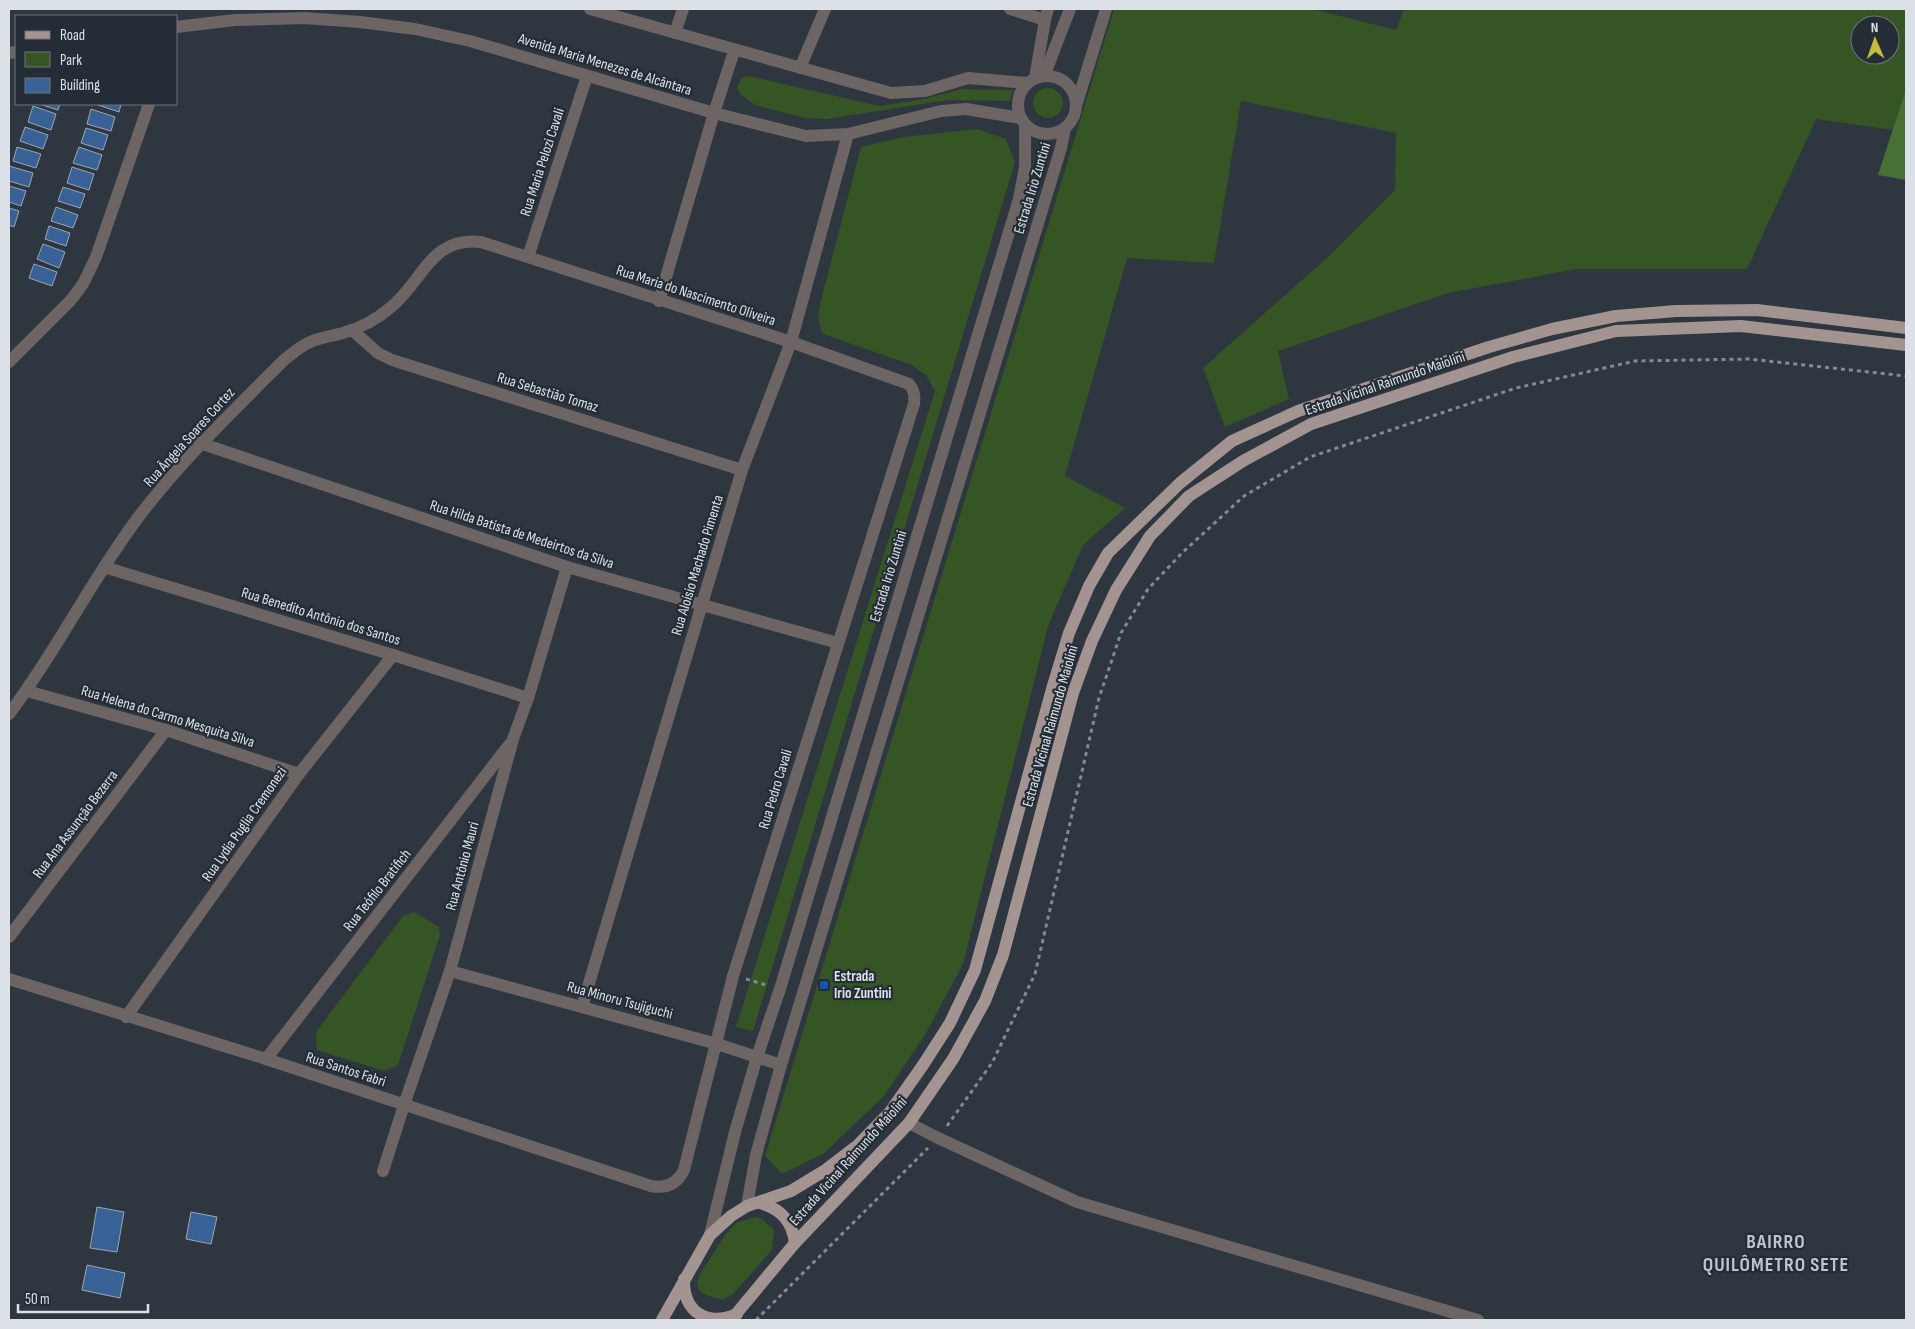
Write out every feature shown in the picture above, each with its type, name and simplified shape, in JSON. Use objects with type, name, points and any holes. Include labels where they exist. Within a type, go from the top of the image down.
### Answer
[{"type":"main road","name":"Estrada Vicinal Raimundo Maiolini","points":[[684,1279],[710,1235],[731,1216],[747,1206],[791,1190],[824,1171],[858,1145],[890,1112],[923,1065],[950,1023],[975,970],[1052,689],[1070,633],[1089,586],[1108,553],[1180,483],[1232,441],[1298,411],[1488,347],[1552,329],[1616,316],[1676,311],[1757,310],[1906,328]]},
{"type":"main road","name":"Estrada Vicinal Raimundo Maiolini","points":[[734,1317],[795,1244],[909,1123],[958,1050],[985,1001],[1003,955],[1073,693],[1092,641],[1116,590],[1150,536],[1188,496],[1243,461],[1311,424],[1513,357],[1616,331],[1741,326],[1906,345]]},
{"type":"main road","points":[[760,1202],[781,1212],[794,1232],[795,1244]]},
{"type":"main road","points":[[684,1279],[687,1301],[694,1310],[704,1317],[715,1320],[734,1317]]},
{"type":"main road","points":[[662,1320],[684,1279]]},
{"type":"street","points":[[590,9],[891,93],[925,91],[968,78],[1036,79],[1054,77],[1063,81],[1070,88],[1075,96],[1076,106]]},
{"type":"street","points":[[675,33],[682,9]]},
{"type":"street","points":[[800,68],[825,9]]},
{"type":"street","points":[[1010,9],[1046,14],[1036,79]]},
{"type":"street","points":[[1070,9],[1036,79],[1021,90],[1018,99],[1018,109],[1023,122],[1032,131],[1040,134],[1049,134],[1066,128],[1071,121],[1106,9]]},
{"type":"street","name":"Avenida Maria Menezes de Alcântara","points":[[178,27],[304,14],[415,29],[496,48],[714,114],[806,136],[848,134],[941,111],[966,109],[1023,122]]},
{"type":"street","points":[[659,300],[734,50]]},
{"type":"street","name":"Rua Maria Pelozi Cavali","points":[[528,258],[587,76]]},
{"type":"street","points":[[9,362],[71,300],[83,284],[96,257],[149,105]]},
{"type":"street","name":"Estrada Irio Zuntini","points":[[710,1235],[735,1132],[757,1057],[780,989],[1019,199],[1025,168],[1023,122]]},
{"type":"street","name":"Estrada Irio Zuntini","points":[[747,1206],[756,1155],[781,1065],[1066,128]]},
{"type":"street","name":"Rua Aloísio Machado Pimenta","points":[[582,1007],[742,470],[791,342],[848,134]]},
{"type":"street","name":"Rua Maria do Nascimento Oliveira","points":[[451,245],[466,241],[481,242],[791,342],[909,384],[914,393],[914,404]]},
{"type":"street","name":"Rua Ângela Soares Cortez","points":[[9,714],[27,691],[104,567],[140,515],[200,443],[285,359],[297,350],[324,337],[352,330],[377,318],[405,294],[432,258],[451,245]]},
{"type":"street","name":"Rua Sebastião Tomaz","points":[[352,330],[372,348],[392,360],[742,470]]},
{"type":"street","name":"Rua Pedro Cavali","points":[[673,1184],[680,1178],[684,1170],[733,976],[914,404]]},
{"type":"street","name":"Rua Hilda Batista de Medeirtos da Silva","points":[[200,443],[567,567],[838,643]]},
{"type":"street","name":"Rua Benedito Antônio dos Santos","points":[[104,567],[528,698]]},
{"type":"street","name":"Rua Antônio Mauri","points":[[383,1171],[450,971],[513,739],[528,698],[567,567]]},
{"type":"street","name":"Rua Lydia Puglia Cremonezi","points":[[126,1017],[299,774],[393,655]]},
{"type":"street","name":"Rua Helena do Carmo Mesquita Silva","points":[[27,691],[166,730],[299,774]]},
{"type":"street","name":"Rua Ana Assunção Bezerra","points":[[9,937],[166,730]]},
{"type":"street","name":"Rua Teófilo Bratifich","points":[[266,1059],[513,739]]},
{"type":"street","name":"Rua Minoru Tsujiguchi","points":[[450,971],[717,1044],[781,1065]]},
{"type":"street","name":"Rua Santos Fabri","points":[[10,982],[266,1059],[651,1186],[665,1187],[673,1184]]},
{"type":"street","points":[[909,1123],[1077,1202],[1478,1320]]},
{"type":"path","points":[[756,1320],[938,1138],[992,1063],[1034,974],[1099,698],[1121,633],[1148,589],[1182,553],[1244,496],[1310,457],[1516,388],[1635,361],[1749,359],[1906,376]]},
{"type":"green space","points":[[1114,9],[1312,9],[1396,30],[1404,9],[1906,9],[1906,89],[1893,130],[1816,119],[1747,269],[1576,269],[1448,293],[1278,351],[1289,399],[1225,427],[1203,368],[1328,257],[1395,190],[1396,133],[1241,101],[1214,263],[1127,258],[1065,476],[1125,508],[1083,545],[1048,626],[963,964],[926,1033],[884,1096],[823,1154],[782,1174],[765,1156]]},
{"type":"green space","points":[[749,76],[879,106],[924,99],[962,89],[1013,90],[1010,101],[948,100],[827,119],[805,118],[755,105],[740,94],[737,88],[741,78]]},
{"type":"green space","points":[[1048,88],[1054,89],[1062,97],[1062,109],[1054,117],[1048,118],[1042,117],[1034,109],[1033,103],[1034,97],[1042,89]]},
{"type":"green space","points":[[1906,89],[1906,180],[1878,175]]},
{"type":"green space","points":[[977,129],[1006,139],[1015,162],[753,1031],[736,1027],[935,391],[927,376],[912,365],[823,334],[820,326],[821,300],[861,147],[903,137]]},
{"type":"green space","points":[[414,912],[439,927],[440,935],[398,1065],[384,1071],[317,1050],[316,1032],[403,916]]},
{"type":"green space","points":[[755,1217],[762,1219],[774,1230],[772,1250],[733,1294],[723,1300],[701,1292],[697,1282],[700,1274],[725,1235],[736,1223]]},
{"type":"building","points":[[42,105],[60,105],[58,110]]},
{"type":"building","points":[[98,105],[121,105],[119,112]]},
{"type":"building","points":[[33,106],[56,114],[51,130],[28,122]]},
{"type":"building","points":[[91,109],[115,117],[111,131],[87,124]]},
{"type":"building","points":[[25,127],[48,135],[43,149],[20,141]]},
{"type":"building","points":[[86,128],[108,135],[103,150],[81,143]]},
{"type":"building","points":[[17,147],[41,154],[36,168],[13,161]]},
{"type":"building","points":[[79,147],[102,155],[97,170],[73,163]]},
{"type":"building","points":[[9,166],[33,173],[29,187],[9,181]]},
{"type":"building","points":[[72,167],[94,174],[89,190],[67,183]]},
{"type":"building","points":[[9,186],[26,191],[21,206],[9,202]]},
{"type":"building","points":[[63,187],[85,194],[80,208],[58,201]]},
{"type":"building","points":[[56,207],[78,215],[73,228],[51,221]]},
{"type":"building","points":[[9,208],[19,211],[14,227],[9,225]]},
{"type":"building","points":[[49,226],[70,233],[66,246],[45,239]]},
{"type":"building","points":[[43,244],[65,252],[59,268],[37,259]]},
{"type":"building","points":[[34,264],[57,272],[52,286],[29,278]]},
{"type":"building","points":[[97,1207],[124,1212],[117,1252],[90,1248]]},
{"type":"building","points":[[191,1212],[217,1217],[211,1244],[186,1239]]},
{"type":"building","points":[[87,1265],[125,1273],[120,1298],[82,1290]]},
{"type":"place","name":"Estrada Irio Zuntini","points":[[824,985]]},
{"type":"district","name":"BAIRRO QUILÔMETRO SETE","points":[[1776,1252]]}]
